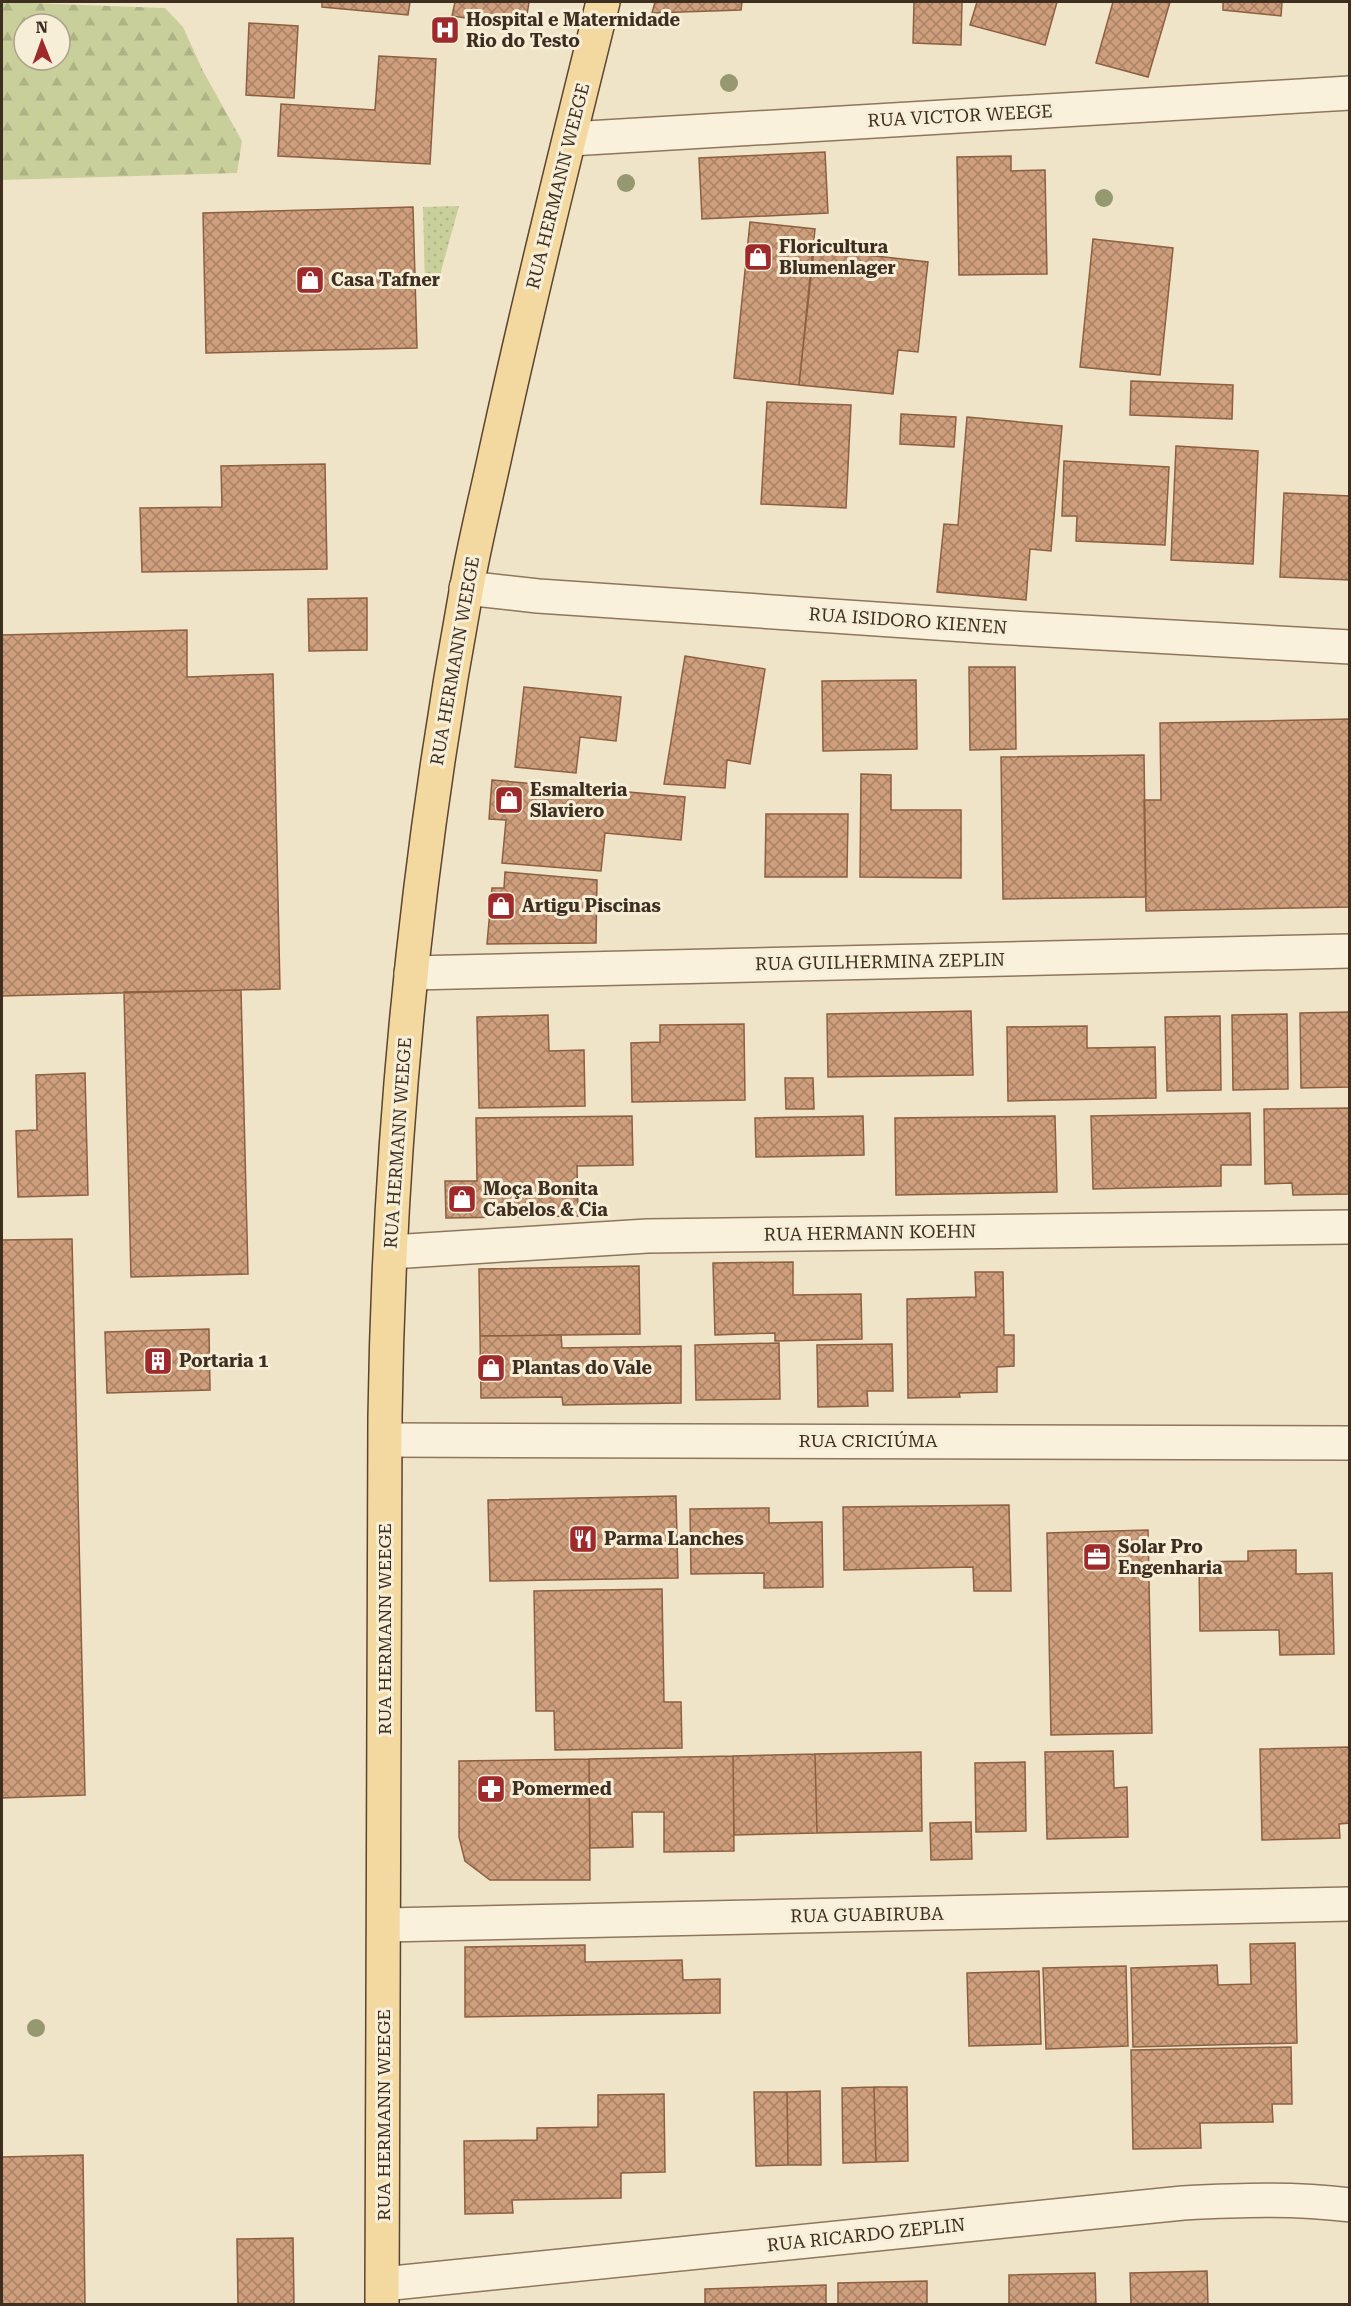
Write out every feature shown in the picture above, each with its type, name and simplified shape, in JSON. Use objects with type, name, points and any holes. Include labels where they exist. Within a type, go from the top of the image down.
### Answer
[{"type":"main road","name":"RUA HERMANN WEEGE","points":[[382,2294],[387,1308],[398,1105],[411,973],[440,740],[466,588],[516,358],[603,2]]},
{"type":"street","name":"RUA VICTOR WEEGE","points":[[570,139],[1350,93]]},
{"type":"street","name":"RUA ISIDORO KIENEN","points":[[466,588],[538,596],[995,627],[1350,647]]},
{"type":"street","name":"RUA GUILHERMINA ZEPLIN","points":[[411,973],[1350,951]]},
{"type":"street","name":"RUA HERMANN KOEHN","points":[[391,1252],[647,1236],[1350,1227]]},
{"type":"street","name":"RUA CRICIÚMA","points":[[386,1440],[1350,1443]]},
{"type":"street","name":"RUA GUABIRUBA","points":[[385,1925],[1350,1904]]},
{"type":"street","name":"RUA RICARDO ZEPLIN","points":[[382,2294],[1183,2204],[1242,2200],[1311,2200],[1350,2205]]},
{"type":"green space","points":[[2,2],[165,8],[183,27],[203,71],[242,141],[237,173],[2,180]]},
{"type":"green space","points":[[459,206],[437,286],[425,286],[423,207]]},
{"type":"building","points":[[322,2],[410,2],[408,15],[322,7]]},
{"type":"building","points":[[455,2],[529,2],[525,27],[452,16]]},
{"type":"building","points":[[655,2],[742,2],[741,10],[652,13]]},
{"type":"building","points":[[914,2],[962,2],[961,45],[913,43]]},
{"type":"building","points":[[977,2],[1057,2],[1045,45],[970,25]]},
{"type":"building","points":[[1113,2],[1170,2],[1148,77],[1096,63]]},
{"type":"building","points":[[1223,2],[1282,2],[1281,16],[1223,10]]},
{"type":"building","points":[[249,23],[298,26],[294,98],[246,95]]},
{"type":"building","points":[[379,56],[436,59],[430,164],[278,156],[281,104],[375,110]]},
{"type":"building","points":[[825,152],[828,213],[702,219],[699,158]]},
{"type":"building","points":[[1011,156],[1011,171],[1045,170],[1047,274],[959,275],[957,157]]},
{"type":"building","name":"Casa Tafner","points":[[413,207],[417,348],[206,353],[203,213]]},
{"type":"building","points":[[750,222],[815,229],[799,385],[734,378]]},
{"type":"building","points":[[1093,239],[1173,248],[1160,375],[1080,367]]},
{"type":"building","points":[[814,249],[928,262],[918,352],[898,350],[893,394],[799,385]]},
{"type":"building","points":[[1131,381],[1233,385],[1232,419],[1130,415]]},
{"type":"building","points":[[767,402],[851,405],[846,508],[761,504]]},
{"type":"building","points":[[901,414],[956,417],[954,447],[900,444]]},
{"type":"building","points":[[967,417],[1062,426],[1051,551],[1030,549],[1026,600],[937,592],[944,524],[958,525]]},
{"type":"building","points":[[1176,446],[1258,451],[1253,564],[1171,560]]},
{"type":"building","points":[[1064,461],[1169,467],[1165,545],[1076,541],[1077,516],[1062,516]]},
{"type":"building","points":[[325,464],[327,569],[142,572],[140,508],[222,507],[221,466]]},
{"type":"building","points":[[1284,493],[1350,496],[1350,580],[1280,577]]},
{"type":"building","points":[[367,598],[367,650],[309,651],[308,599]]},
{"type":"building","points":[[187,630],[187,677],[273,674],[280,989],[2,996],[2,635]]},
{"type":"building","points":[[685,656],[765,669],[750,764],[727,760],[725,788],[664,784]]},
{"type":"building","points":[[969,667],[1015,667],[1016,749],[970,750]]},
{"type":"building","points":[[916,680],[917,749],[823,751],[822,681]]},
{"type":"building","points":[[524,687],[621,697],[616,741],[580,737],[576,773],[515,767]]},
{"type":"building","points":[[1350,719],[1350,907],[1146,911],[1144,800],[1161,800],[1160,723]]},
{"type":"building","points":[[1144,755],[1146,897],[1003,899],[1001,757]]},
{"type":"building","points":[[861,774],[891,775],[891,810],[961,810],[961,878],[860,877]]},
{"type":"building","points":[[492,780],[685,797],[681,840],[605,833],[601,871],[502,863],[506,820],[489,819]]},
{"type":"building","points":[[766,814],[848,814],[847,877],[765,877]]},
{"type":"building","points":[[505,872],[597,880],[596,943],[487,944],[492,888],[504,888]]},
{"type":"building","points":[[241,990],[248,1274],[131,1277],[124,992]]},
{"type":"building","points":[[971,1011],[973,1075],[828,1077],[827,1014]]},
{"type":"building","points":[[1350,1012],[1350,1087],[1301,1088],[1300,1013]]},
{"type":"building","points":[[1287,1014],[1288,1089],[1233,1090],[1232,1015]]},
{"type":"building","points":[[548,1015],[549,1051],[584,1050],[585,1106],[479,1108],[477,1017]]},
{"type":"building","points":[[1220,1016],[1221,1090],[1167,1091],[1165,1017]]},
{"type":"building","points":[[744,1024],[745,1100],[632,1102],[631,1043],[660,1042],[660,1025]]},
{"type":"building","points":[[1087,1026],[1087,1048],[1155,1047],[1156,1098],[1008,1101],[1007,1027]]},
{"type":"building","points":[[85,1073],[88,1195],[18,1197],[16,1131],[37,1130],[36,1075]]},
{"type":"building","points":[[785,1078],[813,1078],[814,1109],[786,1109]]},
{"type":"building","points":[[1350,1108],[1349,1194],[1293,1195],[1292,1183],[1265,1184],[1264,1109]]},
{"type":"building","points":[[1250,1113],[1251,1165],[1221,1165],[1221,1186],[1093,1189],[1091,1116]]},
{"type":"building","points":[[632,1116],[633,1165],[577,1166],[578,1216],[446,1218],[445,1181],[477,1181],[476,1118]]},
{"type":"building","points":[[863,1116],[864,1155],[756,1157],[755,1118]]},
{"type":"building","points":[[1055,1116],[1057,1192],[896,1195],[895,1118]]},
{"type":"building","points":[[72,1239],[85,1795],[2,1798],[2,1240]]},
{"type":"building","points":[[793,1262],[793,1295],[861,1294],[862,1339],[775,1341],[775,1333],[715,1335],[713,1263]]},
{"type":"building","points":[[639,1266],[640,1334],[480,1336],[479,1269]]},
{"type":"building","points":[[975,1272],[1003,1272],[1004,1335],[1014,1335],[1014,1366],[997,1367],[997,1392],[959,1393],[960,1397],[908,1398],[907,1299],[976,1297]]},
{"type":"building","name":"Portaria 1","points":[[209,1329],[210,1390],[107,1393],[105,1332]]},
{"type":"building","points":[[561,1335],[562,1348],[681,1346],[681,1403],[563,1405],[562,1397],[481,1398],[480,1336]]},
{"type":"building","points":[[779,1343],[780,1399],[696,1400],[695,1345]]},
{"type":"building","points":[[892,1344],[893,1391],[867,1391],[868,1406],[818,1407],[817,1345]]},
{"type":"building","name":"Parma Lanches","points":[[676,1496],[678,1578],[490,1581],[488,1500]]},
{"type":"building","points":[[1009,1505],[1011,1591],[974,1591],[973,1567],[844,1570],[843,1507]]},
{"type":"building","points":[[769,1508],[769,1523],[822,1522],[823,1587],[764,1588],[764,1573],[691,1574],[690,1509]]},
{"type":"building","points":[[1148,1530],[1152,1733],[1051,1735],[1047,1533]]},
{"type":"building","points":[[1296,1550],[1296,1574],[1332,1573],[1334,1654],[1280,1655],[1279,1630],[1200,1631],[1199,1562],[1248,1561],[1248,1551]]},
{"type":"building","points":[[662,1589],[664,1702],[681,1702],[682,1748],[555,1750],[554,1711],[536,1711],[534,1591]]},
{"type":"building","points":[[1350,1747],[1350,1823],[1339,1824],[1340,1838],[1262,1840],[1260,1749]]},
{"type":"building","points":[[1113,1751],[1114,1788],[1127,1787],[1128,1837],[1047,1839],[1045,1752]]},
{"type":"building","points":[[921,1752],[922,1831],[817,1833],[815,1754]]},
{"type":"building","points":[[815,1754],[817,1833],[734,1835],[733,1756]]},
{"type":"building","points":[[733,1756],[734,1851],[664,1852],[664,1812],[632,1812],[633,1847],[590,1848],[589,1759]]},
{"type":"building","points":[[589,1759],[590,1880],[490,1880],[465,1861],[459,1837],[459,1761]]},
{"type":"building","points":[[1025,1762],[1026,1831],[976,1832],[975,1763]]},
{"type":"building","points":[[971,1822],[972,1859],[931,1860],[930,1823]]},
{"type":"building","points":[[1295,1943],[1297,2043],[1133,2047],[1131,1968],[1217,1965],[1218,1985],[1251,1984],[1250,1944]]},
{"type":"building","points":[[585,1945],[585,1962],[682,1960],[683,1980],[720,1979],[720,2013],[465,2017],[465,1947]]},
{"type":"building","points":[[1126,1966],[1128,2046],[1046,2049],[1043,1968]]},
{"type":"building","points":[[1039,1971],[1041,2044],[969,2046],[967,1973]]},
{"type":"building","points":[[1291,2047],[1292,2104],[1272,2104],[1273,2122],[1200,2123],[1201,2148],[1133,2149],[1131,2050]]},
{"type":"building","points":[[874,2087],[876,2162],[843,2163],[842,2088]]},
{"type":"building","points":[[874,2087],[907,2087],[908,2161],[876,2162]]},
{"type":"building","points":[[820,2091],[821,2165],[788,2165],[787,2092]]},
{"type":"building","points":[[754,2092],[787,2092],[788,2165],[756,2166]]},
{"type":"building","points":[[664,2094],[665,2172],[621,2173],[621,2198],[512,2200],[513,2213],[465,2214],[464,2141],[537,2140],[537,2128],[598,2127],[598,2095]]},
{"type":"building","points":[[83,2155],[85,2304],[2,2304],[2,2157]]},
{"type":"building","points":[[293,2238],[294,2304],[238,2304],[237,2239]]},
{"type":"building","points":[[1207,2271],[1208,2304],[1131,2304],[1130,2273]]},
{"type":"building","points":[[1095,2273],[1096,2304],[1009,2304],[1009,2275]]},
{"type":"building","points":[[927,2281],[927,2304],[838,2304],[838,2283]]},
{"type":"building","points":[[826,2285],[826,2304],[705,2304],[705,2289]]},
{"type":"place","name":"Hospital e Maternidade Rio do Testo","points":[[445,30]]},
{"type":"place","name":"Floricultura Blumenlager","points":[[758,257]]},
{"type":"place","name":"Casa Tafner","points":[[310,280]]},
{"type":"place","name":"Esmalteria Slaviero","points":[[509,800]]},
{"type":"place","name":"Artigu Piscinas","points":[[501,906]]},
{"type":"place","name":"Moça Bonita Cabelos & Cia","points":[[462,1199]]},
{"type":"place","name":"Portaria 1","points":[[158,1361]]},
{"type":"place","name":"Plantas do Vale","points":[[491,1368]]},
{"type":"place","name":"Parma Lanches","points":[[583,1539]]},
{"type":"place","name":"Solar Pro Engenharia","points":[[1097,1557]]},
{"type":"place","name":"Pomermed","points":[[491,1789]]}]
